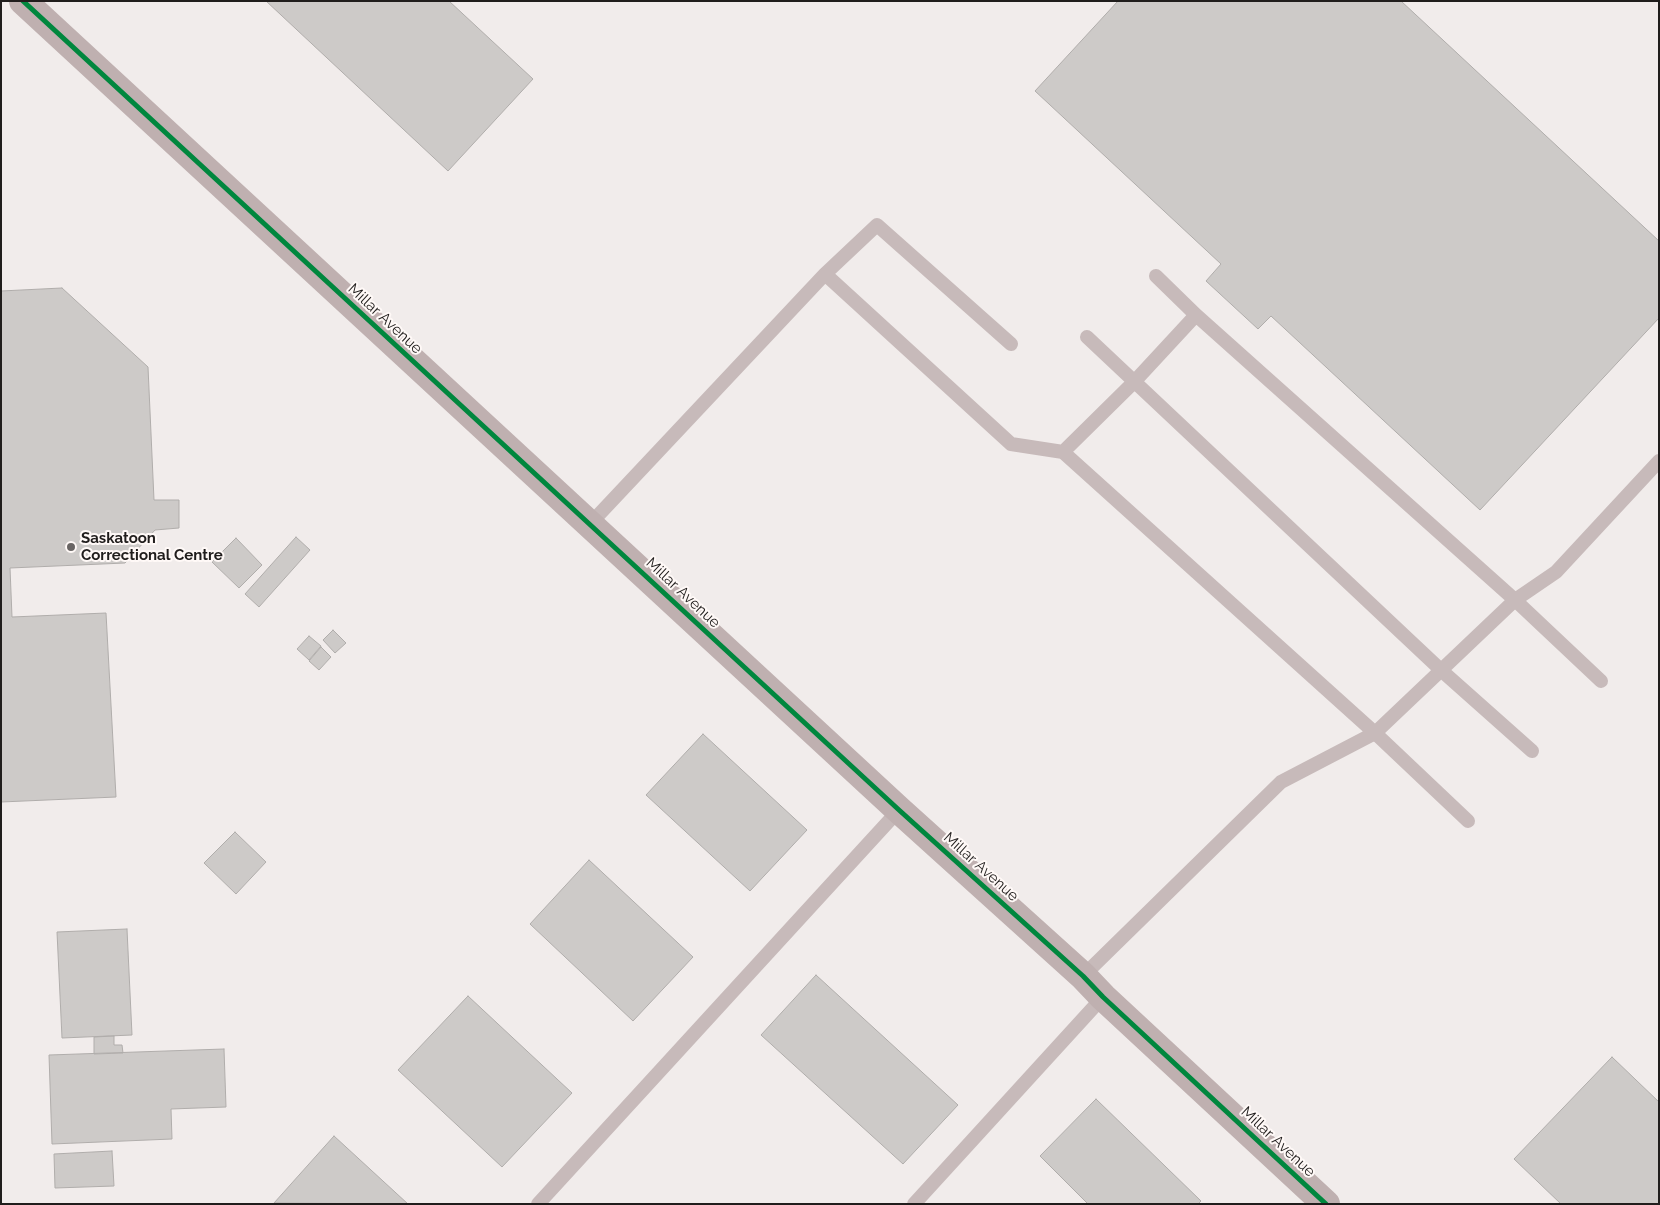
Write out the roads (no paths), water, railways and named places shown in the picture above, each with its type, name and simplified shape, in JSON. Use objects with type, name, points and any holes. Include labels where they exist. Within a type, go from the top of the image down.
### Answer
[{"type":"street","name":"Millar Avenue","points":[[23,1],[899,810],[1083,976],[1103,997],[1326,1204]]},
{"type":"lane","points":[[590,524],[825,274],[876,225],[1011,344]]},
{"type":"lane","points":[[825,274],[1011,444],[1063,452],[1375,733],[1468,821]]},
{"type":"lane","points":[[1156,276],[1196,315],[1515,600],[1601,681]]},
{"type":"lane","points":[[1063,452],[1134,382],[1196,315]]},
{"type":"lane","points":[[1087,337],[1442,671],[1532,751]]},
{"type":"lane","points":[[1083,976],[1281,782],[1375,733],[1515,600],[1556,572],[1659,462]]},
{"type":"lane","points":[[538,1204],[899,810]]},
{"type":"lane","points":[[914,1204],[1103,997]]},
{"type":"place","name":"Saskatoon Correctional Centre","points":[[71,547]]}]
